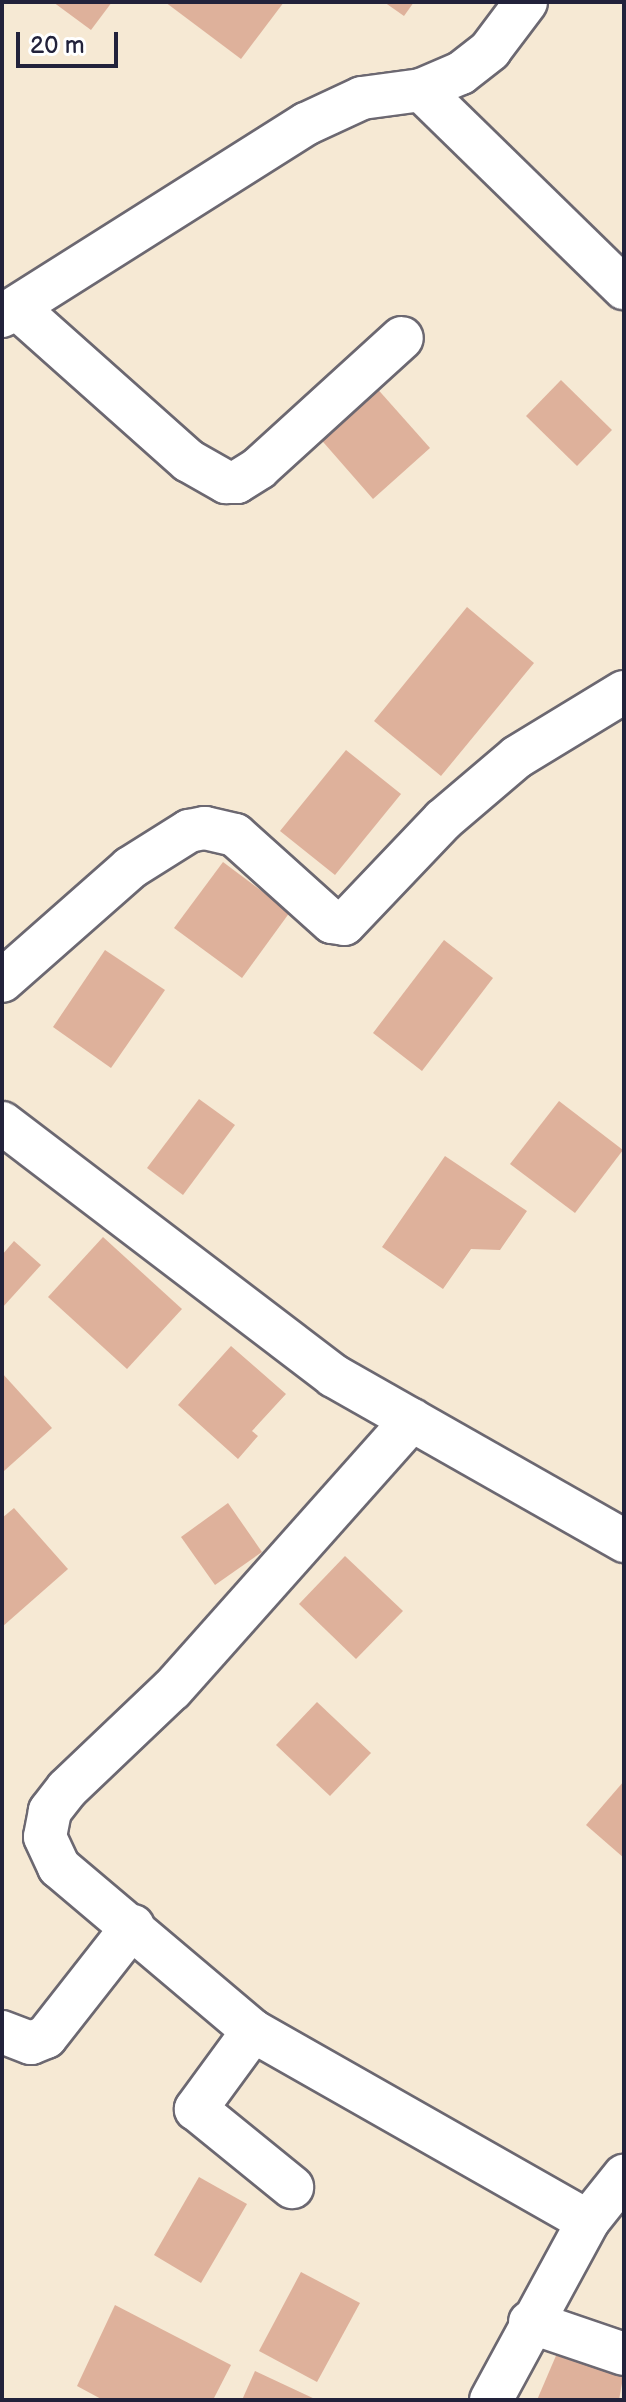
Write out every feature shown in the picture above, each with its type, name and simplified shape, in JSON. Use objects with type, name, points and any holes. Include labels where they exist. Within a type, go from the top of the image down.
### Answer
[{"type":"street","points":[[402,338],[259,468],[237,482],[226,482],[189,461],[10,312],[306,124],[362,98],[421,90],[481,60],[526,2]]},
{"type":"street","points":[[421,90],[624,288]]},
{"type":"street","points":[[2,981],[130,868],[189,831],[205,828],[235,835],[332,922],[344,924],[443,820],[517,757],[624,692]]},
{"type":"street","points":[[2,1123],[334,1376],[624,1541]]},
{"type":"street","points":[[412,1420],[172,1689],[50,1811],[45,1837],[59,1867],[133,1926],[253,2031],[588,2221]]},
{"type":"street","points":[[2,2032],[31,2043],[46,2037],[133,1926]]},
{"type":"street","points":[[253,2031],[196,2109],[292,2187]]},
{"type":"street","points":[[491,2400],[530,2322],[588,2221],[624,2176]]},
{"type":"street","points":[[530,2322],[624,2354]]},
{"type":"building","points":[[53,2],[112,2],[91,30]]},
{"type":"building","points":[[165,2],[284,2],[241,59]]},
{"type":"building","points":[[384,2],[414,2],[404,16]]},
{"type":"building","points":[[561,380],[612,430],[577,466],[526,416]]},
{"type":"building","points":[[374,385],[430,448],[373,499],[317,435]]},
{"type":"building","points":[[467,607],[534,663],[441,776],[374,721]]},
{"type":"building","points":[[346,750],[401,794],[335,875],[280,831]]},
{"type":"building","points":[[223,862],[290,912],[242,978],[174,928]]},
{"type":"building","points":[[444,940],[493,978],[422,1071],[373,1033]]},
{"type":"building","points":[[105,950],[165,990],[111,1068],[53,1027]]},
{"type":"building","points":[[199,1099],[235,1125],[183,1195],[147,1168]]},
{"type":"building","points":[[559,1101],[623,1150],[575,1213],[510,1164]]},
{"type":"building","points":[[445,1156],[527,1211],[500,1250],[471,1249],[443,1289],[382,1247]]},
{"type":"building","points":[[103,1237],[182,1309],[127,1369],[48,1297]]},
{"type":"building","points":[[14,1241],[41,1265],[2,1308],[2,1255]]},
{"type":"building","points":[[231,1346],[286,1394],[252,1431],[258,1436],[238,1459],[178,1405]]},
{"type":"building","points":[[2,1373],[52,1428],[4,1471],[2,1469]]},
{"type":"building","points":[[228,1503],[262,1552],[215,1585],[181,1537]]},
{"type":"building","points":[[14,1508],[68,1569],[2,1627],[2,1518]]},
{"type":"building","points":[[345,1556],[403,1611],[356,1659],[299,1604]]},
{"type":"building","points":[[317,1702],[371,1753],[330,1796],[276,1745]]},
{"type":"building","points":[[624,1781],[624,1858],[586,1825]]},
{"type":"building","points":[[199,2177],[247,2204],[201,2283],[154,2255]]},
{"type":"building","points":[[301,2272],[360,2303],[317,2382],[259,2351]]},
{"type":"building","points":[[115,2305],[231,2365],[213,2400],[103,2400],[77,2386]]},
{"type":"building","points":[[561,2344],[624,2372],[619,2400],[537,2400]]},
{"type":"building","points":[[255,2371],[317,2400],[242,2400]]}]
